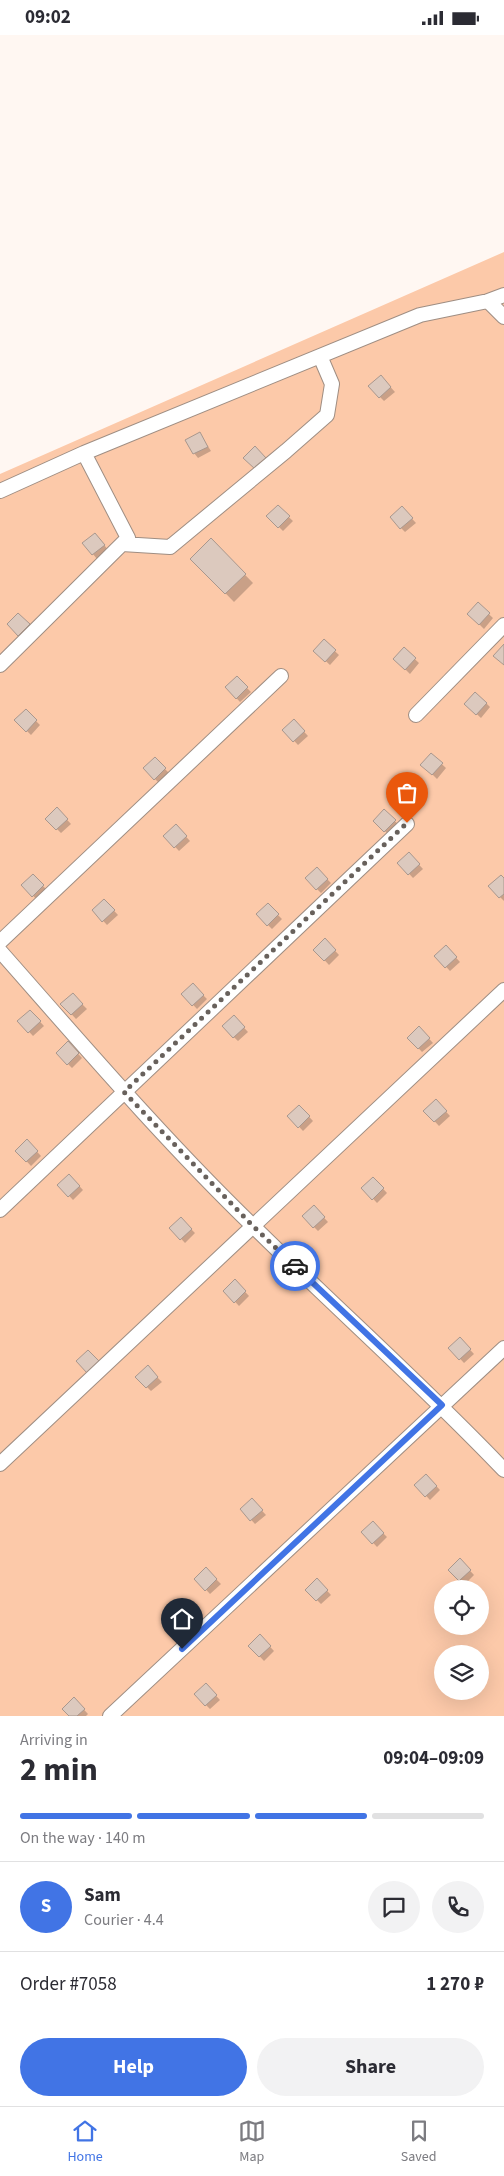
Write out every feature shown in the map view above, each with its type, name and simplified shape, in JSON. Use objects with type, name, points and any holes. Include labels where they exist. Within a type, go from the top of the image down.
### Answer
[{"type":"lane","points":[[0,491],[84,453],[420,315],[488,301],[504,295]]},
{"type":"lane","points":[[488,301],[504,317]]},
{"type":"lane","points":[[122,544],[170,547],[327,415],[332,384],[320,356]]},
{"type":"lane","points":[[0,665],[128,538],[84,453]]},
{"type":"lane","points":[[416,715],[504,625]]},
{"type":"lane","points":[[0,942],[281,676]]},
{"type":"lane","points":[[0,1210],[407,823]]},
{"type":"lane","points":[[0,951],[124,1092],[253,1226],[442,1405],[504,1470]]},
{"type":"lane","points":[[0,1464],[504,990]]},
{"type":"lane","points":[[110,1716],[504,1348]]},
{"type":"shaded area","points":[[504,252],[504,1716],[0,1716],[0,474]]},
{"type":"building","points":[[381,375],[391,387],[379,398],[368,386]]},
{"type":"building","points":[[200,432],[208,447],[193,454],[185,440]]},
{"type":"building","points":[[255,446],[266,458],[255,469],[243,458]]},
{"type":"building","points":[[278,505],[290,516],[278,528],[266,516]]},
{"type":"building","points":[[402,506],[413,518],[400,529],[390,517]]},
{"type":"building","points":[[95,533],[105,545],[92,555],[82,543]]},
{"type":"building","points":[[211,538],[246,574],[225,594],[190,559]]},
{"type":"building","points":[[478,602],[490,613],[479,625],[467,614]]},
{"type":"building","points":[[18,613],[30,624],[18,636],[7,624]]},
{"type":"building","points":[[324,639],[336,650],[325,662],[313,651]]},
{"type":"building","points":[[504,644],[504,665],[493,656]]},
{"type":"building","points":[[404,647],[416,658],[405,670],[393,659]]},
{"type":"building","points":[[237,676],[248,687],[236,699],[225,687]]},
{"type":"building","points":[[475,692],[487,703],[476,715],[464,704]]},
{"type":"building","points":[[26,709],[37,720],[26,732],[14,720]]},
{"type":"building","points":[[294,719],[305,731],[293,742],[282,730]]},
{"type":"building","points":[[431,753],[443,763],[432,775],[420,765]]},
{"type":"building","points":[[155,757],[166,768],[154,780],[143,768]]},
{"type":"building","points":[[57,807],[68,819],[56,830],[45,819]]},
{"type":"building","points":[[384,809],[396,820],[384,832],[373,821]]},
{"type":"building","points":[[176,824],[187,836],[174,848],[163,836]]},
{"type":"building","points":[[409,852],[420,864],[408,875],[397,863]]},
{"type":"building","points":[[317,867],[328,879],[316,890],[305,878]]},
{"type":"building","points":[[33,874],[44,885],[32,897],[21,885]]},
{"type":"building","points":[[501,875],[504,878],[504,894],[499,898],[488,886]]},
{"type":"building","points":[[104,899],[115,910],[102,922],[92,910]]},
{"type":"building","points":[[268,903],[279,914],[267,926],[256,914]]},
{"type":"building","points":[[325,938],[336,950],[324,961],[313,950]]},
{"type":"building","points":[[446,945],[457,957],[445,968],[434,956]]},
{"type":"building","points":[[193,983],[204,995],[192,1006],[181,994]]},
{"type":"building","points":[[73,993],[83,1004],[71,1015],[60,1004]]},
{"type":"building","points":[[30,1010],[41,1021],[28,1033],[17,1021]]},
{"type":"building","points":[[234,1015],[245,1027],[233,1038],[222,1026]]},
{"type":"building","points":[[419,1026],[430,1038],[418,1049],[407,1038]]},
{"type":"building","points":[[68,1041],[79,1053],[67,1065],[56,1053]]},
{"type":"building","points":[[436,1099],[447,1111],[434,1122],[423,1111]]},
{"type":"building","points":[[299,1105],[310,1116],[298,1128],[287,1116]]},
{"type":"building","points":[[27,1139],[38,1151],[26,1162],[15,1151]]},
{"type":"building","points":[[69,1174],[80,1186],[68,1197],[57,1185]]},
{"type":"building","points":[[373,1177],[384,1188],[372,1200],[361,1188]]},
{"type":"building","points":[[314,1205],[325,1217],[313,1228],[302,1216]]},
{"type":"building","points":[[181,1217],[192,1229],[180,1240],[169,1228]]},
{"type":"building","points":[[235,1279],[246,1291],[234,1303],[223,1291]]},
{"type":"building","points":[[460,1337],[471,1349],[459,1360],[448,1348]]},
{"type":"building","points":[[88,1350],[99,1361],[87,1373],[76,1361]]},
{"type":"building","points":[[148,1365],[158,1377],[146,1388],[135,1377]]},
{"type":"building","points":[[426,1474],[437,1486],[425,1497],[414,1485]]},
{"type":"building","points":[[252,1498],[263,1510],[250,1521],[240,1509]]},
{"type":"building","points":[[373,1521],[384,1533],[372,1544],[361,1532]]},
{"type":"building","points":[[460,1558],[471,1570],[458,1580],[448,1570]]},
{"type":"building","points":[[206,1567],[217,1579],[205,1591],[194,1579]]},
{"type":"building","points":[[317,1578],[328,1590],[316,1601],[305,1590]]},
{"type":"building","points":[[260,1634],[271,1646],[259,1657],[248,1646]]},
{"type":"building","points":[[206,1683],[217,1695],[205,1706],[194,1694]]},
{"type":"building","points":[[74,1697],[85,1709],[77,1716],[69,1716],[62,1709]]},
{"type":"way so far","points":[[295,1266],[253,1226],[124,1092],[407,823]]},
{"type":"route","points":[[182,1649],[442,1405],[295,1266]]}]
